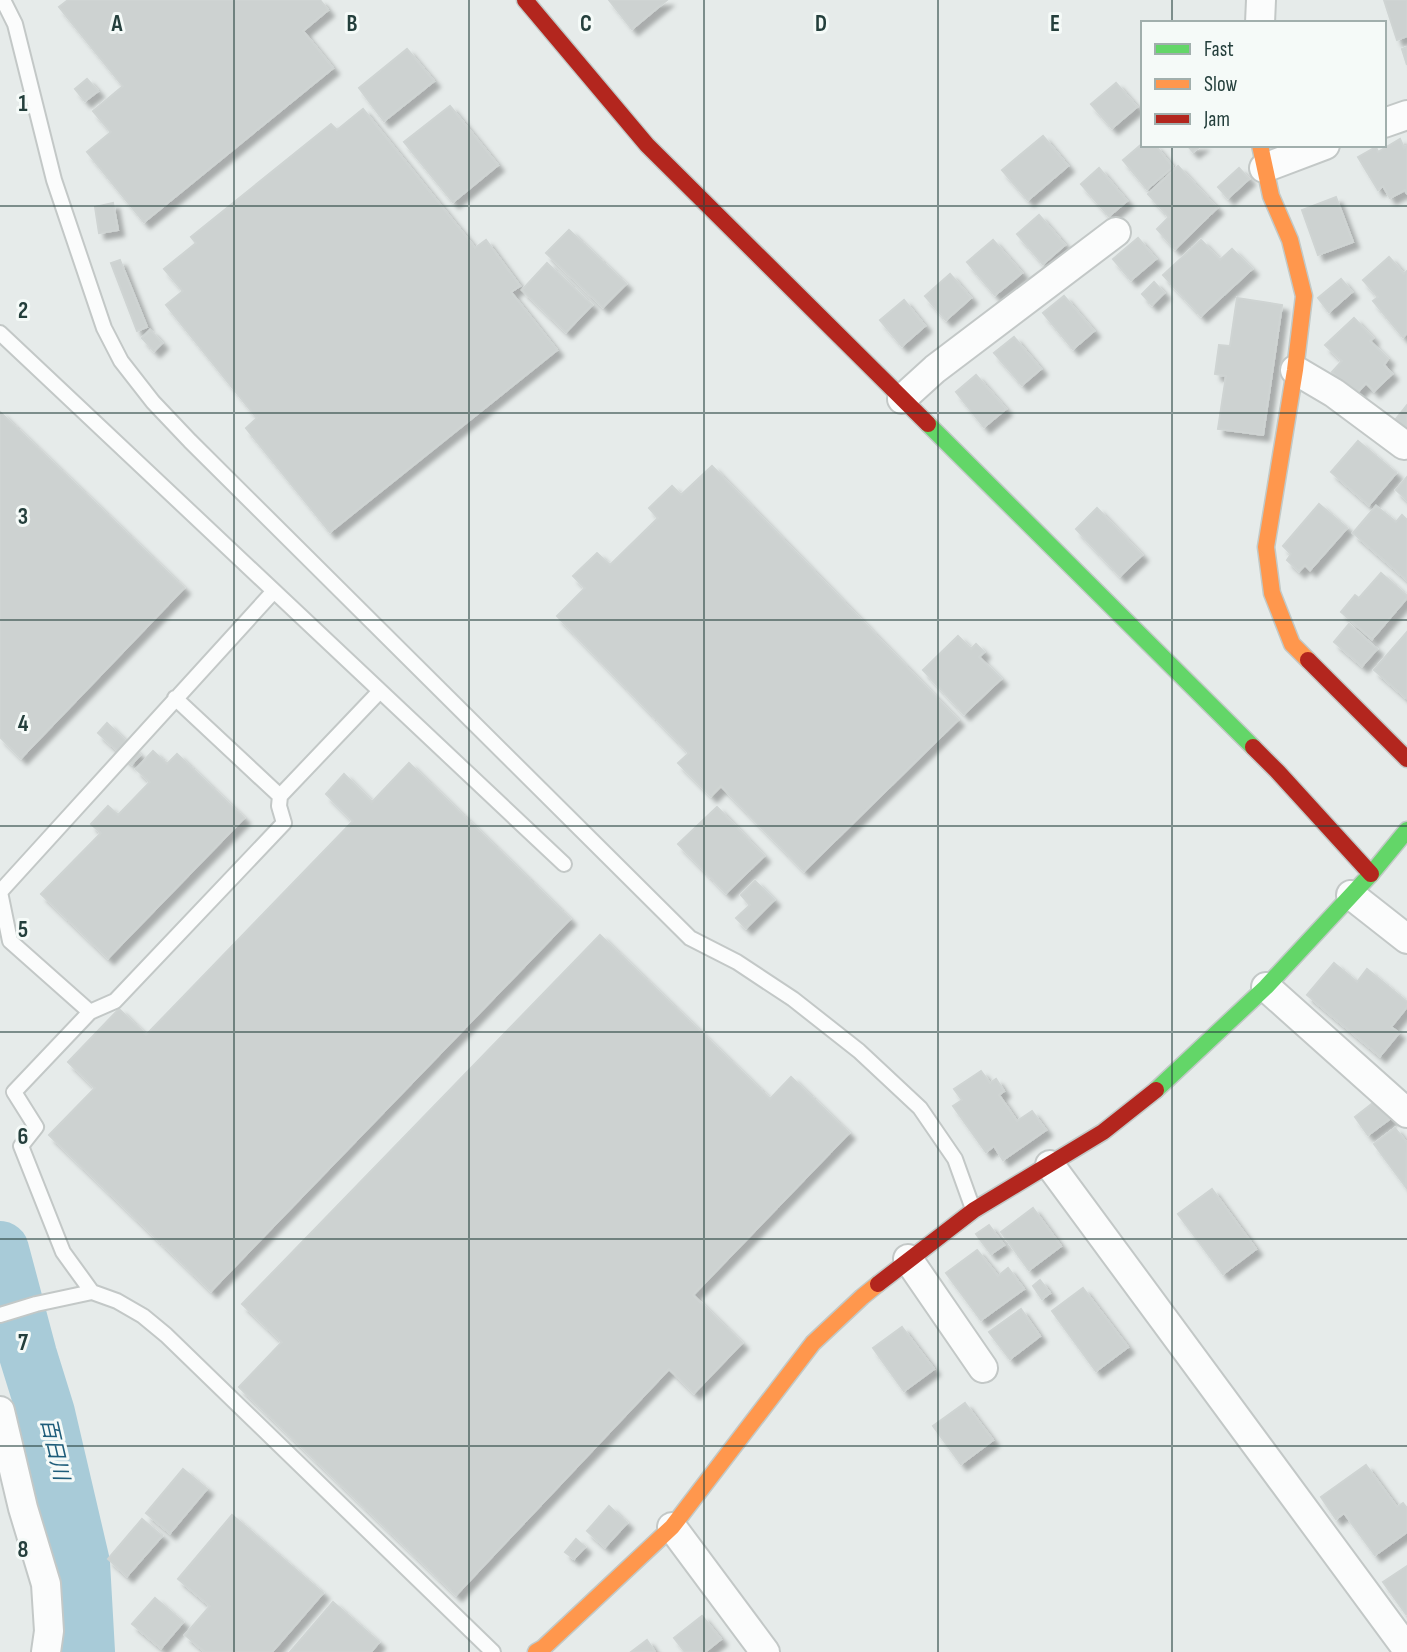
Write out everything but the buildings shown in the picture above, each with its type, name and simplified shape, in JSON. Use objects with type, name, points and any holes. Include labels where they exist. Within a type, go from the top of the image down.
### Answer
[{"type":"street","points":[[525,0],[647,145],[1278,772],[1371,874]]},
{"type":"street","points":[[1260,21],[1261,0]]},
{"type":"street","points":[[1386,122],[1407,115]]},
{"type":"street","points":[[1314,147],[1262,156],[1271,196],[1290,240],[1304,296],[1295,370],[1266,547],[1272,593],[1292,644],[1407,759]]},
{"type":"street","points":[[902,399],[935,369],[1116,232]]},
{"type":"street","points":[[1295,370],[1334,393],[1404,445]]},
{"type":"street","points":[[536,1652],[672,1527],[813,1343],[908,1259],[974,1210],[1103,1132],[1150,1094],[1266,988],[1371,874],[1407,830]]},
{"type":"street","points":[[1351,895],[1407,939]]},
{"type":"street","points":[[1266,988],[1407,1112]]},
{"type":"street","points":[[1050,1165],[1407,1649]]},
{"type":"street","points":[[908,1259],[983,1368]]},
{"type":"street","points":[[0,1411],[23,1508],[46,1584],[49,1631],[46,1652]]},
{"type":"street","points":[[672,1527],[765,1652]]},
{"type":"lane","points":[[3,0],[15,24],[54,180],[104,328],[121,361],[153,402],[306,558],[690,938],[737,962],[793,999],[859,1051],[920,1108],[955,1159],[974,1210]]},
{"type":"lane","points":[[0,333],[564,864]]},
{"type":"lane","points":[[90,1012],[10,941],[0,892],[274,591]]},
{"type":"lane","points":[[92,1292],[63,1252],[22,1146],[36,1127],[14,1092],[90,1012],[115,1002],[284,823],[279,806],[280,796],[380,691]]},
{"type":"lane","points":[[175,698],[280,796]]},
{"type":"lane","points":[[0,1315],[92,1292],[117,1301],[134,1311],[166,1335],[493,1652]]},
{"type":"waterway","name":"百日川","points":[[0,1250],[46,1413],[81,1563],[86,1652]]},
{"type":"traffic: fast","points":[[928,424],[1253,747]]},
{"type":"traffic: fast","points":[[1156,1090],[1266,987],[1371,874],[1407,830]]},
{"type":"traffic: slow","points":[[1260,147],[1271,196],[1290,240],[1304,296],[1295,370],[1266,547],[1272,593],[1292,644],[1308,660]]},
{"type":"traffic: slow","points":[[536,1652],[672,1527],[813,1343],[878,1284]]},
{"type":"traffic: jam","points":[[525,0],[647,145],[928,424]]},
{"type":"traffic: jam","points":[[1308,660],[1407,759]]},
{"type":"traffic: jam","points":[[1253,747],[1371,874]]},
{"type":"traffic: jam","points":[[878,1284],[974,1210],[1103,1132],[1156,1090]]}]
